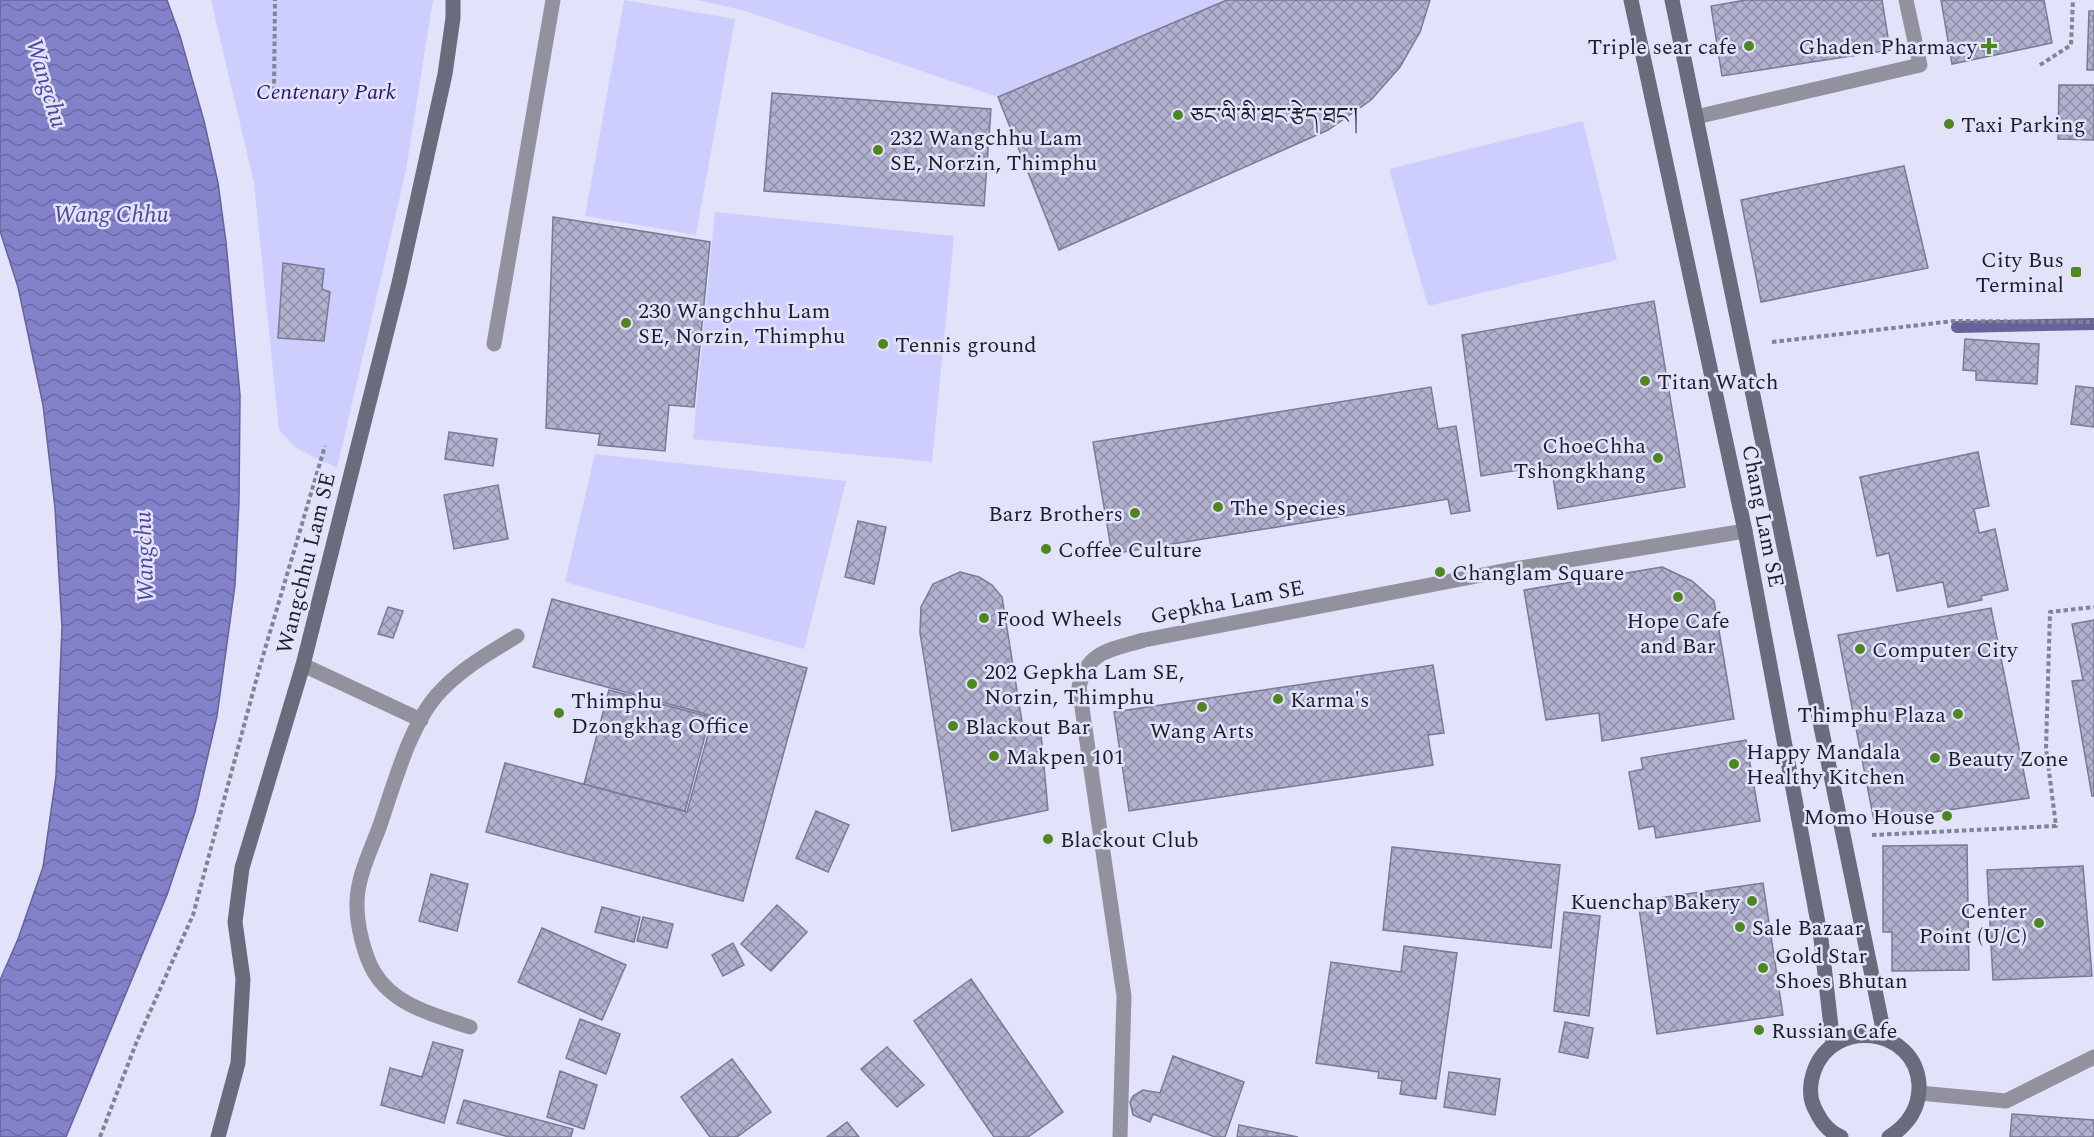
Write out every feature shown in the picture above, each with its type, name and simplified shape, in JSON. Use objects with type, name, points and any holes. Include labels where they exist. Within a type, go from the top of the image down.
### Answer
[{"type":"main road","name":"Wangchhu Lam SE","points":[[218,1137],[238,1063],[243,979],[234,922],[242,868],[303,664],[402,271],[445,74],[453,18],[453,0]]},
{"type":"main road","name":"Chang Lam SE","points":[[1630,0],[1745,531],[1821,939],[1833,1044]]},
{"type":"main road","name":"Chang Lam SE","points":[[1672,0],[1885,1039]]},
{"type":"main road","points":[[1841,1137],[1833,1134],[1819,1119],[1811,1101],[1810,1081],[1817,1063],[1833,1044],[1856,1035],[1871,1035],[1897,1045],[1907,1055],[1916,1073],[1919,1093],[1910,1119],[1897,1134]]},
{"type":"street","points":[[494,344],[553,0]]},
{"type":"street","points":[[1696,117],[1920,65],[1906,0]]},
{"type":"street","name":"Gepkha Lam SE","points":[[1120,1137],[1125,996],[1079,687],[1082,672],[1092,659],[1144,640],[1509,570],[1745,531]]},
{"type":"street","points":[[470,1027],[408,1005],[388,989],[374,972],[361,937],[356,905],[360,880],[405,754],[421,720],[436,696],[461,671],[517,636]]},
{"type":"street","points":[[303,664],[421,720]]},
{"type":"street","points":[[1919,1093],[2006,1101],[2094,1057]]},
{"type":"path","points":[[274,91],[275,0]]},
{"type":"path","points":[[2040,65],[2071,45],[2073,0]]},
{"type":"path","points":[[1742,343],[1781,342],[1954,321],[2094,322]]},
{"type":"path","points":[[100,1137],[137,1041],[193,915],[260,666],[327,438]]},
{"type":"path","points":[[1844,836],[2056,826],[2046,748],[2050,612],[2094,607]]},
{"type":"green space","name":"Centenary Park","points":[[211,0],[433,0],[406,170],[337,468],[296,448],[279,430],[254,183]]},
{"type":"green space","points":[[624,0],[735,19],[696,235],[585,216]]},
{"type":"green space","name":"ཅང་ལི་མི་ཐང་རྩེད་ཐང་།","points":[[697,0],[1430,0],[1420,32],[1400,67],[1371,100],[1328,130],[1059,250],[998,97],[742,10]]},
{"type":"green space","points":[[1583,121],[1617,260],[1428,306],[1389,169]]},
{"type":"green space","points":[[715,212],[954,236],[932,462],[693,439]]},
{"type":"green space","points":[[595,454],[846,481],[804,649],[565,582]]},
{"type":"water","name":"Wang Chhu","points":[[0,0],[167,0],[180,36],[204,121],[218,183],[226,242],[240,395],[239,502],[235,585],[217,716],[195,812],[167,895],[66,1137],[0,1137],[0,980],[18,939],[43,867],[56,776],[62,627],[55,508],[43,405],[18,287],[0,231]]},
{"type":"building","name":"ཅང་ལི་མི་ཐང་རྩེད་ཐང་།","points":[[1227,0],[1430,0],[1420,32],[1400,67],[1371,100],[1328,130],[1059,250],[998,97]]},
{"type":"building","points":[[1746,0],[1882,0],[1890,50],[1722,76],[1711,6]]},
{"type":"building","points":[[1941,0],[2044,0],[2052,43],[1952,64]]},
{"type":"building","points":[[2089,11],[2094,11],[2094,70],[2087,70]]},
{"type":"building","points":[[2059,85],[2094,85],[2094,140],[2058,139]]},
{"type":"building","name":"232 Wangchhu Lam SE, Norzin, Thimphu","points":[[772,93],[991,109],[984,206],[764,191]]},
{"type":"building","points":[[1904,166],[1928,268],[1761,302],[1741,200]]},
{"type":"building","name":"230 Wangchhu Lam SE, Norzin, Thimphu","points":[[553,217],[710,242],[694,407],[669,405],[665,451],[598,445],[600,434],[546,428]]},
{"type":"building","points":[[283,263],[324,269],[322,289],[330,292],[324,341],[278,338]]},
{"type":"building","points":[[1654,301],[1685,487],[1558,509],[1551,465],[1481,476],[1462,335]]},
{"type":"building","points":[[1965,339],[2039,344],[2037,384],[1976,380],[1976,371],[1963,370]]},
{"type":"building","points":[[2076,386],[2094,388],[2094,427],[2071,424]]},
{"type":"building","points":[[1431,387],[1438,429],[1456,426],[1470,511],[1451,514],[1448,499],[1112,554],[1093,442]]},
{"type":"building","points":[[449,432],[497,439],[493,466],[445,459]]},
{"type":"building","points":[[1978,452],[1989,506],[1974,509],[1979,533],[1995,529],[2008,590],[1981,596],[1982,600],[1948,607],[1943,582],[1897,591],[1889,553],[1877,556],[1860,477]]},
{"type":"building","points":[[498,485],[508,539],[454,549],[444,495]]},
{"type":"building","points":[[858,521],[886,527],[874,584],[845,577]]},
{"type":"building","points":[[1662,567],[1692,581],[1714,601],[1734,719],[1602,741],[1599,713],[1546,720],[1524,590]]},
{"type":"building","name":"202 Gepkha Lam SE, Norzin, Thimphu","points":[[960,572],[979,577],[992,585],[1002,597],[1024,734],[1041,734],[1048,810],[952,831],[920,633],[921,607],[933,584]]},
{"type":"building","points":[[552,599],[807,668],[743,901],[486,832],[505,763],[687,812],[713,716],[533,667]]},
{"type":"building","points":[[388,607],[403,611],[393,638],[378,634]]},
{"type":"building","points":[[1991,608],[2029,798],[1874,821],[1838,635]]},
{"type":"building","points":[[2094,620],[2094,796],[2092,796],[2072,681],[2083,680],[2072,624]]},
{"type":"building","points":[[1433,665],[1444,733],[1428,735],[1433,765],[1129,811],[1114,712]]},
{"type":"building","points":[[609,690],[710,717],[685,811],[584,784]]},
{"type":"building","points":[[1746,740],[1760,821],[1656,838],[1654,826],[1639,829],[1629,772],[1643,769],[1641,758]]},
{"type":"building","points":[[816,811],[849,825],[828,872],[796,858]]},
{"type":"building","points":[[1967,845],[1969,970],[1892,971],[1892,932],[1883,932],[1883,846]]},
{"type":"building","points":[[1392,847],[1560,865],[1551,948],[1383,930]]},
{"type":"building","name":"Center Point (U/C)","points":[[2083,866],[2092,976],[1993,980],[1987,870]]},
{"type":"building","points":[[431,874],[468,884],[457,931],[419,921]]},
{"type":"building","points":[[1763,883],[1783,1015],[1657,1034],[1638,901]]},
{"type":"building","points":[[777,905],[807,932],[771,971],[741,944]]},
{"type":"building","points":[[602,907],[640,917],[634,942],[595,932]]},
{"type":"building","points":[[1564,912],[1600,916],[1589,1016],[1554,1011]]},
{"type":"building","points":[[643,917],[673,924],[667,948],[637,941]]},
{"type":"building","points":[[542,928],[626,965],[602,1020],[518,982]]},
{"type":"building","points":[[733,943],[744,965],[723,976],[712,955]]},
{"type":"building","points":[[1404,946],[1457,953],[1436,1099],[1400,1094],[1402,1081],[1378,1078],[1379,1072],[1316,1063],[1331,962],[1401,972]]},
{"type":"building","points":[[971,979],[1063,1112],[1028,1137],[994,1137],[914,1021]]},
{"type":"building","points":[[580,1019],[620,1034],[606,1074],[566,1058]]},
{"type":"building","points":[[1565,1022],[1593,1028],[1588,1058],[1559,1052]]},
{"type":"building","points":[[433,1042],[463,1050],[444,1123],[381,1105],[390,1068],[422,1077]]},
{"type":"building","points":[[887,1047],[924,1085],[897,1107],[861,1069]]},
{"type":"building","points":[[1173,1056],[1244,1082],[1225,1137],[1215,1137],[1153,1114],[1150,1122],[1133,1115],[1130,1102],[1133,1096],[1143,1090],[1160,1093]]},
{"type":"building","points":[[732,1059],[771,1112],[737,1137],[710,1137],[681,1097]]},
{"type":"building","points":[[560,1071],[597,1085],[584,1129],[547,1117]]},
{"type":"building","points":[[1449,1072],[1500,1079],[1495,1115],[1444,1107]]},
{"type":"building","points":[[464,1100],[573,1129],[571,1137],[509,1137],[457,1123]]},
{"type":"building","points":[[2012,1114],[2094,1120],[2094,1137],[2010,1137]]},
{"type":"building","points":[[847,1122],[859,1137],[827,1137]]},
{"type":"building","points":[[1239,1125],[1298,1137],[1237,1137]]},
{"type":"waterway","points":[[1957,327],[2094,324]]},
{"type":"place","name":"Triple sear cafe","points":[[1749,46]]},
{"type":"place","name":"Ghaden Pharmacy","points":[[1989,46]]},
{"type":"place","name":"ཅང་ལི་མི་ཐང་རྩེད་ཐང་།","points":[[1178,115]]},
{"type":"place","name":"Taxi Parking","points":[[1949,124]]},
{"type":"place","name":"232 Wangchhu Lam SE, Norzin, Thimphu","points":[[878,150]]},
{"type":"place","name":"City Bus Terminal","points":[[2076,272]]},
{"type":"place","name":"230 Wangchhu Lam SE, Norzin, Thimphu","points":[[626,323]]},
{"type":"place","name":"Tennis ground","points":[[883,344]]},
{"type":"place","name":"Titan Watch","points":[[1645,381]]},
{"type":"place","name":"ChoeChha Tshongkhang","points":[[1658,458]]},
{"type":"place","name":"The Species","points":[[1218,507]]},
{"type":"place","name":"Barz Brothers","points":[[1135,513]]},
{"type":"place","name":"Coffee Culture","points":[[1046,549]]},
{"type":"place","name":"Changlam Square","points":[[1440,572]]},
{"type":"place","name":"Hope Cafe and Bar","points":[[1678,597]]},
{"type":"place","name":"Food Wheels","points":[[984,618]]},
{"type":"place","name":"Computer City","points":[[1860,649]]},
{"type":"place","name":"202 Gepkha Lam SE, Norzin, Thimphu","points":[[972,684]]},
{"type":"place","name":"Karma's","points":[[1278,699]]},
{"type":"place","name":"Wang Arts","points":[[1202,707]]},
{"type":"place","name":"Thimphu Dzongkhag Office","points":[[559,713]]},
{"type":"place","name":"Thimphu Plaza","points":[[1958,714]]},
{"type":"place","name":"Blackout Bar","points":[[953,726]]},
{"type":"place","name":"Makpen 101","points":[[994,756]]},
{"type":"place","name":"Beauty Zone","points":[[1935,758]]},
{"type":"place","name":"Happy Mandala Healthy Kitchen","points":[[1734,764]]},
{"type":"place","name":"Momo House","points":[[1947,816]]},
{"type":"place","name":"Blackout Club","points":[[1048,839]]},
{"type":"place","name":"Kuenchap Bakery","points":[[1752,901]]},
{"type":"place","name":"Center Point (U/C)","points":[[2039,923]]},
{"type":"place","name":"Sale Bazaar","points":[[1740,927]]},
{"type":"place","name":"Gold Star Shoes Bhutan","points":[[1763,968]]},
{"type":"place","name":"Russian Cafe","points":[[1759,1030]]},
{"type":"water label","name":"Wangchu","points":[[47,83]]},
{"type":"water label","name":"Wangchu","points":[[144,557]]}]
